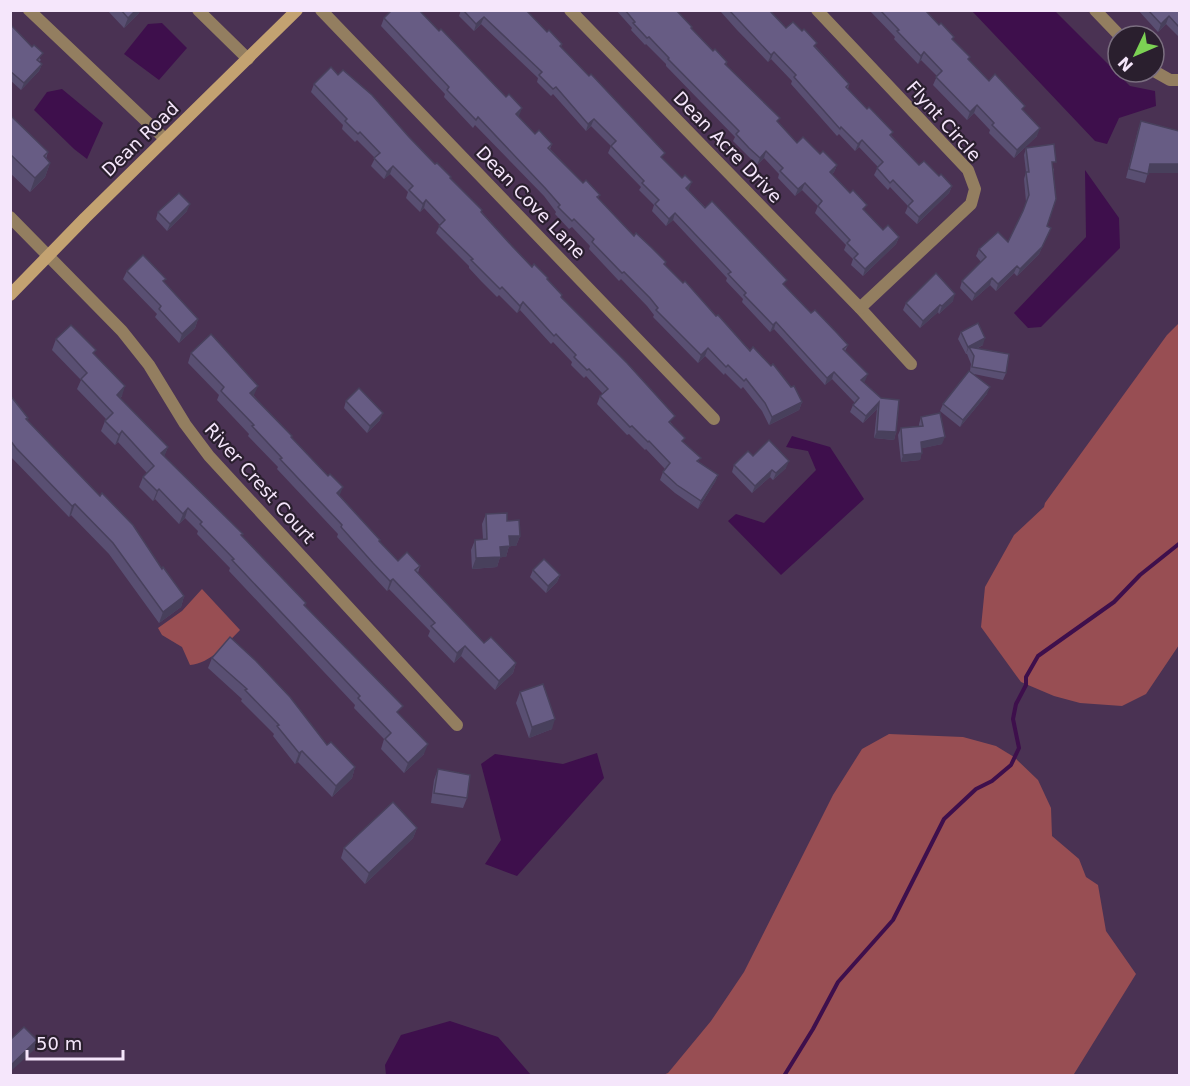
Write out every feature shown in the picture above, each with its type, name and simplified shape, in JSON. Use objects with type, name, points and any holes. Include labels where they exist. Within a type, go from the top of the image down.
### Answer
[{"type":"main road","name":"Dean Road","points":[[10,295],[297,10]]},
{"type":"street","points":[[29,10],[165,139]]},
{"type":"street","points":[[198,10],[248,58]]},
{"type":"street","name":"Dean Cove Lane","points":[[321,10],[714,419]]},
{"type":"street","name":"Dean Acre Drive","points":[[570,10],[860,308],[911,364]]},
{"type":"street","name":"Flynt Circle","points":[[817,10],[968,170],[975,189],[971,204],[860,308]]},
{"type":"street","points":[[1095,10],[1108,24]]},
{"type":"street","name":"River Crest Court","points":[[10,217],[122,331],[142,356],[185,424],[209,456],[457,725]]},
{"type":"shaded area","points":[[972,11],[1055,11],[1106,62],[1106,84],[1128,84],[1155,91],[1156,106],[1119,118],[1107,144],[1095,141]]},
{"type":"shaded area","points":[[162,23],[187,48],[159,80],[124,54],[148,24]]},
{"type":"shaded area","points":[[62,89],[103,123],[87,159],[34,110],[47,92]]},
{"type":"shaded area","points":[[1085,170],[1119,218],[1120,248],[1041,327],[1028,328],[1014,313],[1086,237]]},
{"type":"shaded area","points":[[1179,323],[1179,645],[1146,694],[1122,706],[1080,703],[1054,696],[1021,682],[981,627],[985,587],[1014,535],[1044,507],[1167,335]]},
{"type":"shaded area","points":[[792,436],[830,447],[864,499],[781,575],[728,521],[736,514],[764,523],[816,470],[808,451],[786,447]]},
{"type":"shaded area","points":[[202,589],[240,630],[211,657],[190,665],[182,647],[162,635],[158,628],[182,611]]},
{"type":"shaded area","points":[[889,734],[963,737],[996,746],[1014,757],[1038,780],[1051,808],[1052,836],[1079,859],[1086,877],[1098,885],[1106,931],[1136,974],[1074,1074],[663,1075],[668,1073],[711,1021],[744,972],[833,795],[862,749]]},
{"type":"shaded area","points":[[597,753],[604,778],[517,876],[485,864],[501,840],[481,764],[495,754],[563,764]]},
{"type":"shaded area","points":[[450,1021],[498,1037],[531,1075],[386,1075],[385,1065],[401,1035]]},
{"type":"building","points":[[121,10],[136,10],[128,18]]},
{"type":"building","points":[[392,10],[419,10],[439,31],[441,29],[506,97],[509,94],[522,108],[516,114],[535,134],[539,130],[552,144],[548,148],[583,183],[586,180],[600,195],[597,197],[634,236],[636,233],[652,248],[666,262],[664,264],[683,283],[685,281],[750,351],[753,347],[771,366],[773,364],[791,387],[794,386],[802,402],[772,417],[765,403],[746,379],[744,381],[728,365],[726,367],[708,348],[701,355],[656,310],[658,308],[650,298],[592,242],[594,239],[558,207],[560,205],[546,189],[478,117],[476,120],[447,90],[449,87],[384,18]]},
{"type":"building","points":[[463,10],[526,10],[547,32],[549,30],[562,44],[560,46],[589,76],[591,74],[665,153],[661,157],[682,178],[685,175],[692,182],[686,188],[705,208],[712,201],[787,280],[783,284],[811,313],[815,310],[848,345],[843,349],[868,374],[861,380],[881,398],[899,400],[896,432],[877,431],[879,402],[866,416],[853,405],[859,398],[834,372],[827,378],[776,322],[773,325],[744,295],[746,293],[728,274],[731,272],[675,213],[669,219],[655,204],[659,200],[642,183],[644,181],[611,146],[616,141],[594,119],[588,124],[556,87],[553,89],[539,75],[542,72],[484,17],[476,24]]},
{"type":"building","points":[[625,10],[676,10],[713,51],[715,49],[727,62],[725,64],[780,118],[777,121],[797,143],[803,137],[820,154],[823,151],[837,165],[830,172],[850,193],[853,190],[867,205],[863,209],[883,230],[888,225],[899,237],[865,269],[854,258],[858,254],[847,243],[850,240],[818,206],[822,201],[805,183],[798,189],[780,171],[783,168],[766,151],[760,158],[749,148],[736,134],[739,131],[649,37],[647,38]]},
{"type":"building","points":[[729,10],[769,10],[786,28],[793,22],[802,31],[804,29],[817,43],[814,46],[849,84],[846,87],[893,132],[890,135],[919,165],[924,161],[952,186],[919,217],[908,206],[913,201],[893,180],[890,183],[877,168],[883,162],[862,140],[858,144],[841,127],[840,129],[794,77],[796,75],[774,52],[771,55]]},
{"type":"building","points":[[880,10],[925,10],[954,37],[952,39],[989,81],[995,74],[1025,106],[1022,109],[1040,128],[1017,150],[992,125],[994,123],[977,105],[970,112],[936,77],[942,71],[924,52],[921,56]]},
{"type":"building","points":[[1148,10],[1179,10],[1179,27],[1169,16],[1161,24]]},
{"type":"building","points":[[10,24],[32,47],[34,45],[43,53],[37,60],[42,64],[24,83],[10,71]]},
{"type":"building","points":[[331,67],[338,75],[343,70],[372,95],[409,137],[482,210],[481,212],[532,267],[534,264],[548,278],[562,295],[561,297],[627,363],[675,416],[669,422],[685,438],[682,441],[701,458],[697,461],[718,475],[701,501],[677,485],[663,472],[670,463],[600,396],[608,389],[574,357],[576,355],[556,334],[554,336],[523,302],[520,306],[502,287],[500,289],[471,260],[473,259],[439,226],[445,220],[426,200],[423,204],[409,190],[413,186],[393,166],[387,172],[374,158],[380,153],[360,132],[358,134],[345,121],[347,119],[314,84]]},
{"type":"building","points":[[10,115],[48,152],[44,156],[50,163],[35,178],[10,154]]},
{"type":"building","points":[[1141,121],[1179,131],[1179,164],[1150,164],[1148,174],[1129,169]]},
{"type":"building","points":[[1054,144],[1056,162],[1052,162],[1056,199],[1047,226],[1051,228],[1042,247],[1020,269],[1017,266],[998,284],[992,278],[975,294],[962,281],[986,257],[979,249],[998,232],[1008,242],[1029,195],[1026,148]]},
{"type":"building","points":[[179,193],[190,204],[170,224],[158,212]]},
{"type":"building","points":[[143,255],[166,279],[163,281],[198,319],[182,334],[159,309],[161,306],[127,271]]},
{"type":"building","points":[[936,273],[955,294],[923,321],[906,303]]},
{"type":"building","points":[[978,323],[985,338],[968,347],[961,332]]},
{"type":"building","points":[[71,325],[96,350],[93,353],[125,386],[117,395],[168,447],[161,453],[243,534],[241,535],[306,603],[304,605],[403,706],[397,712],[428,744],[408,763],[385,739],[391,733],[358,698],[360,696],[232,560],[234,559],[200,524],[202,522],[188,508],[183,514],[159,489],[157,491],[143,477],[154,466],[122,431],[119,435],[105,421],[113,413],[81,379],[87,373],[56,339]]},
{"type":"building","points":[[211,334],[258,386],[250,393],[328,476],[330,474],[343,487],[337,493],[379,541],[398,561],[407,552],[420,566],[415,570],[484,643],[491,637],[516,663],[499,681],[465,646],[457,653],[431,626],[435,623],[393,579],[390,581],[373,563],[341,527],[342,525],[280,459],[282,458],[252,426],[254,425],[221,391],[224,387],[191,353]]},
{"type":"building","points":[[969,347],[1009,354],[1006,373],[972,367],[974,356]]},
{"type":"building","points":[[969,371],[990,387],[963,420],[943,404]]},
{"type":"building","points":[[359,388],[383,413],[370,426],[346,401]]},
{"type":"building","points":[[10,395],[28,418],[26,419],[100,496],[102,493],[133,525],[162,569],[163,567],[184,596],[163,612],[113,543],[75,504],[72,506],[16,448],[10,440]]},
{"type":"building","points":[[940,413],[945,437],[921,442],[922,453],[903,455],[901,428],[923,426],[921,417]]},
{"type":"building","points":[[769,440],[789,461],[776,473],[772,470],[755,486],[734,465],[748,451],[753,456]]},
{"type":"building","points":[[507,513],[507,521],[519,520],[520,536],[509,536],[510,546],[500,547],[501,557],[476,558],[475,540],[487,539],[486,514]]},
{"type":"building","points":[[544,559],[560,575],[548,586],[533,570]]},
{"type":"building","points":[[230,637],[290,697],[327,745],[331,742],[355,767],[336,786],[302,751],[299,753],[277,726],[279,725],[245,690],[247,689],[212,658]]},
{"type":"building","points":[[543,684],[555,719],[532,727],[520,692]]},
{"type":"building","points":[[438,769],[470,775],[467,798],[434,793]]},
{"type":"building","points":[[393,802],[417,828],[369,873],[344,848]]},
{"type":"building","points":[[24,1027],[37,1040],[10,1066],[10,1040]]},
{"type":"waterway","points":[[784,1076],[838,982],[893,920],[944,819],[976,789],[992,781],[1011,765],[1019,748],[1013,719],[1016,704],[1026,685],[1026,677],[1038,656],[1114,602],[1140,575],[1180,543]]}]
